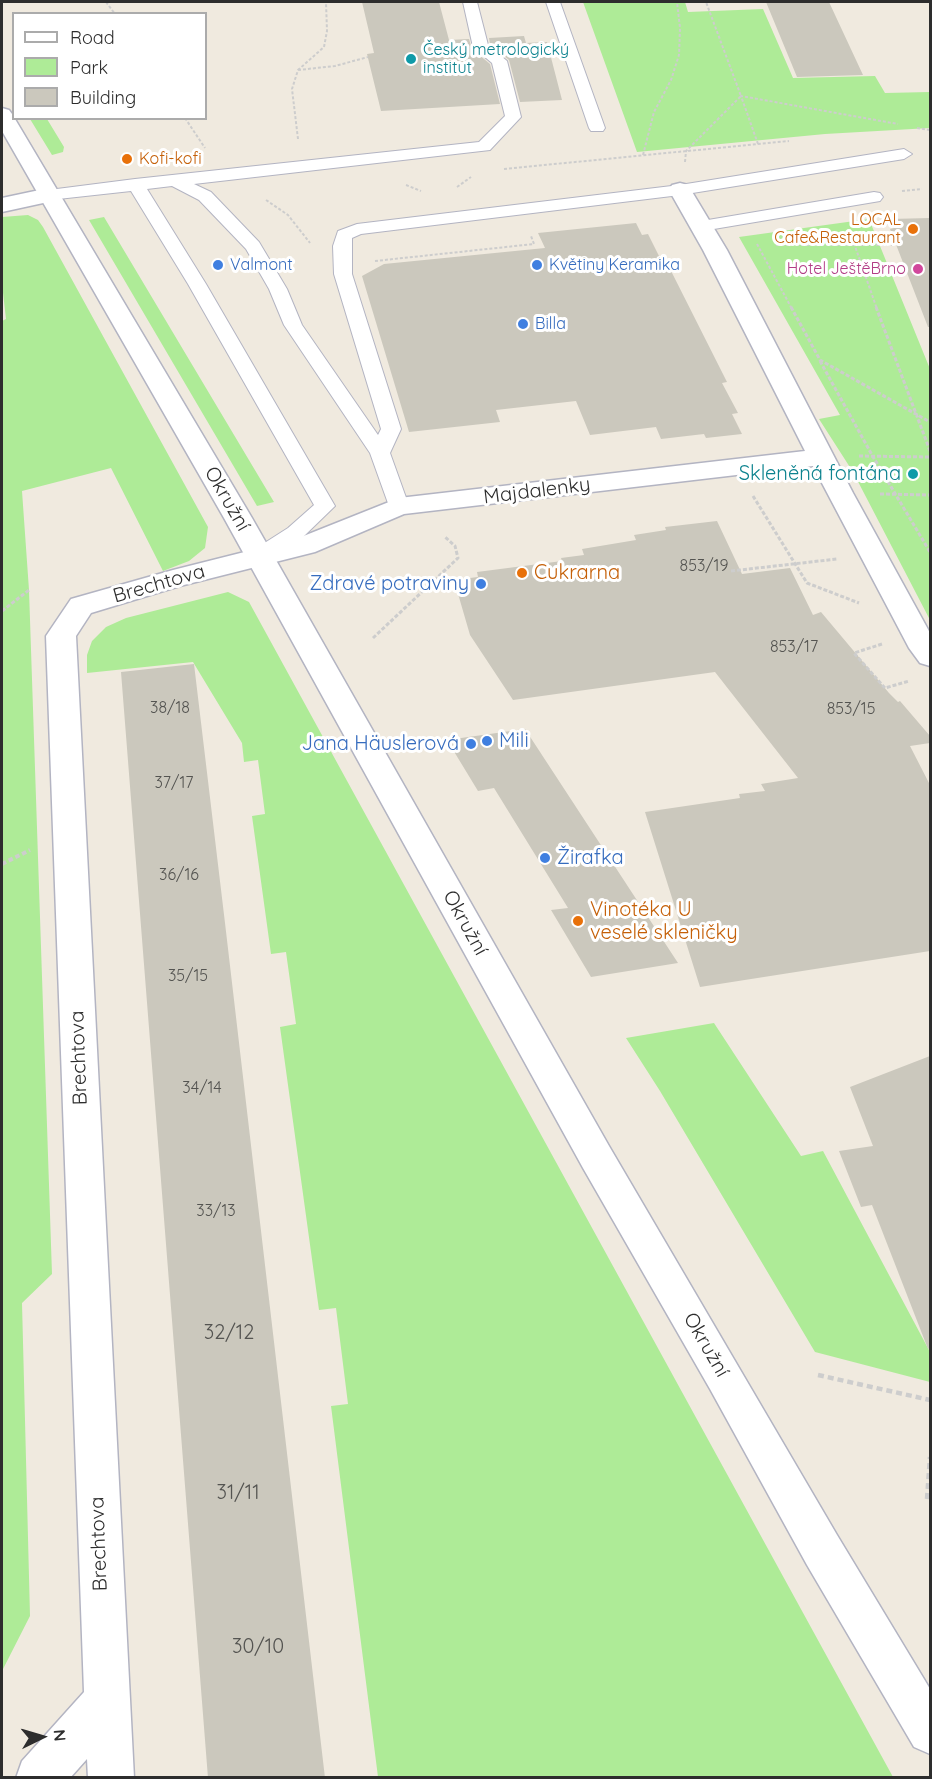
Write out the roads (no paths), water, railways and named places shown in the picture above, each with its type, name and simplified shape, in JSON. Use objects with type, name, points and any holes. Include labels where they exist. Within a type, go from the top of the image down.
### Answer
[{"type":"street","name":"Okružní","points":[[2,114],[260,556],[596,1157],[822,1550],[930,1731]]},
{"type":"street","points":[[680,190],[715,250],[840,493],[930,656]]},
{"type":"street","points":[[2,205],[49,195]]},
{"type":"street","name":"Majdalenky","points":[[260,556],[305,546],[399,507],[822,457]]},
{"type":"street","name":"Brechtova","points":[[111,1778],[60,636],[81,606],[260,556]]},
{"type":"street","points":[[39,1778],[106,1702]]},
{"type":"lane","points":[[49,195],[135,183],[175,181],[484,146],[513,117],[499,61],[481,48],[470,2]]},
{"type":"lane","points":[[553,2],[597,128]]},
{"type":"lane","points":[[380,453],[391,429],[344,274],[342,246],[344,235],[357,229],[680,190],[904,153]]},
{"type":"lane","points":[[175,181],[205,196],[253,246],[278,289],[293,325],[380,453],[399,507]]},
{"type":"lane","points":[[135,183],[187,267],[325,506],[295,533],[260,556]]},
{"type":"lane","points":[[702,226],[874,197]]},
{"type":"place","name":"Český metrologický institut","points":[[411,59]]},
{"type":"place","name":"Kofi-kofi","points":[[127,159]]},
{"type":"place","name":"LOCAL Cafe&Restaurant","points":[[913,229]]},
{"type":"place","name":"Valmont","points":[[218,265]]},
{"type":"place","name":"Květiny Keramika","points":[[537,265]]},
{"type":"place","name":"Hotel JeštěBrno","points":[[918,269]]},
{"type":"place","name":"Billa","points":[[523,324]]},
{"type":"place","name":"Skleněná fontána","points":[[913,474]]},
{"type":"place","name":"Cukrarna","points":[[522,573]]},
{"type":"place","name":"Zdravé potraviny","points":[[481,584]]},
{"type":"place","name":"Mili","points":[[487,741]]},
{"type":"place","name":"Jana Häuslerová","points":[[471,744]]},
{"type":"place","name":"Žirafka","points":[[545,858]]},
{"type":"place","name":"Vinotéka U veselé skleničky","points":[[578,921]]}]
